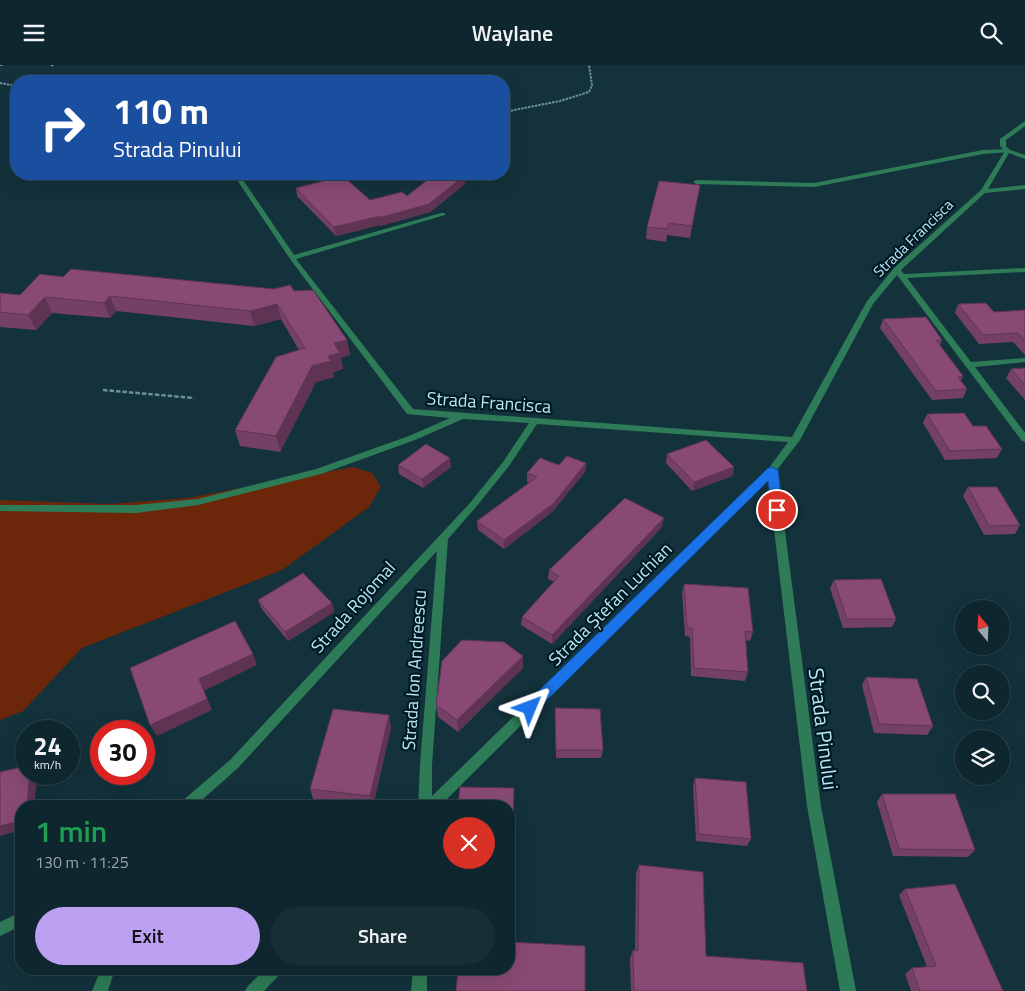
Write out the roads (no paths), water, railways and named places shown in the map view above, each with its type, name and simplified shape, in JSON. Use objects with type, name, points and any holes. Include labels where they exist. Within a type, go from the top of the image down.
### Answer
[{"type":"street","points":[[1008,151],[1003,146],[1003,139],[1025,123]]},
{"type":"street","points":[[696,183],[814,185],[983,152],[1008,151],[1025,157]]},
{"type":"street","name":"Strada Francisca","points":[[772,470],[795,440],[870,303],[983,191],[1008,151]]},
{"type":"street","name":"Strada Francisca","points":[[240,180],[292,258],[410,412],[795,440]]},
{"type":"street","points":[[983,191],[1025,187]]},
{"type":"street","points":[[292,258],[443,214]]},
{"type":"street","points":[[899,273],[1025,270]]},
{"type":"street","points":[[899,273],[1025,439]]},
{"type":"street","points":[[968,365],[1025,360]]},
{"type":"street","points":[[0,508],[136,509],[198,502],[327,469],[412,438],[462,416]]},
{"type":"street","name":"Strada Rojomal","points":[[193,800],[247,751],[493,483],[534,421]]},
{"type":"street","name":"Strada Ștefan Luchian","points":[[437,800],[772,470]]},
{"type":"street","name":"Strada Pinului","points":[[772,470],[814,806],[848,991]]},
{"type":"street","name":"Strada Ion Andreescu","points":[[425,800],[426,765],[443,537]]},
{"type":"street","points":[[0,929],[15,922]]},
{"type":"street","points":[[100,991],[106,975]]},
{"type":"street","points":[[253,991],[269,975]]},
{"type":"street","points":[[419,991],[420,975]]}]
